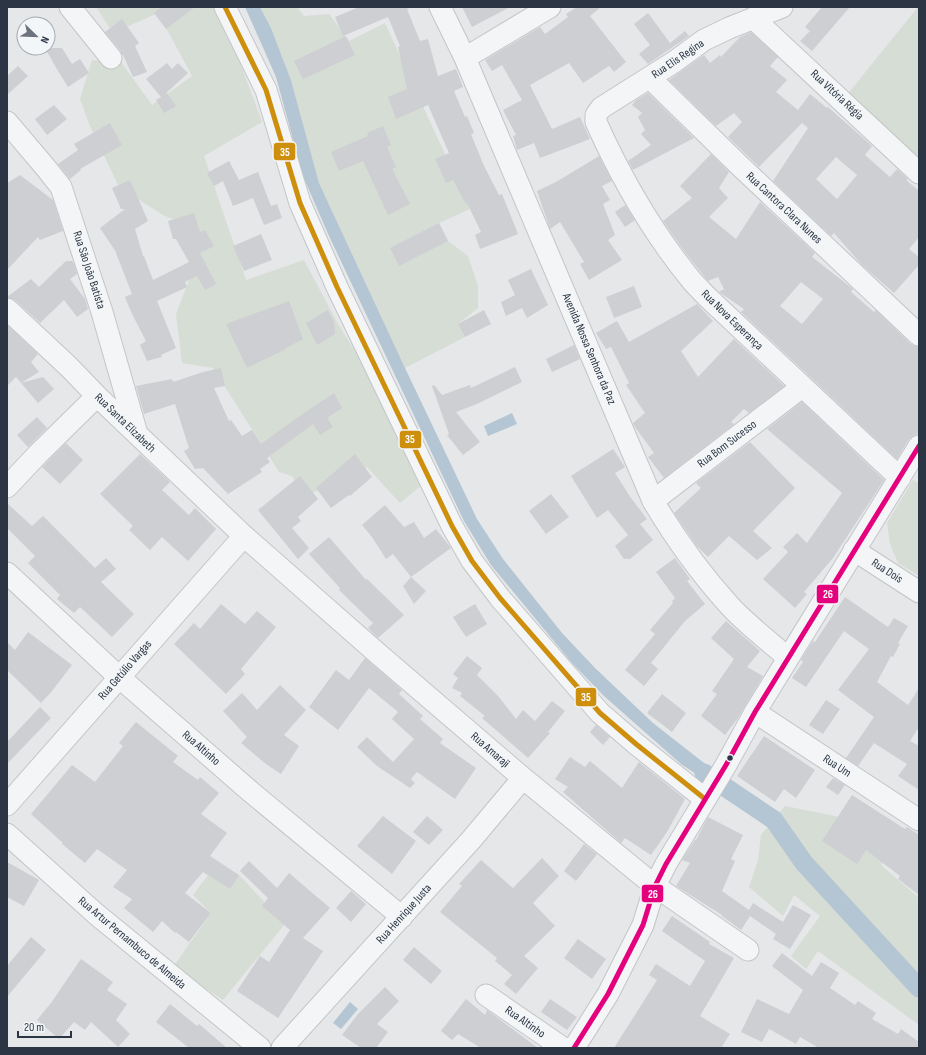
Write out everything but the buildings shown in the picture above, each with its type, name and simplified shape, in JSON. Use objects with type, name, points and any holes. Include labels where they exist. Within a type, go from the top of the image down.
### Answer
[{"type":"street","points":[[70,7],[112,58]]},
{"type":"street","points":[[225,7],[266,90],[300,203],[337,288],[452,526],[472,561],[500,598],[600,713],[636,744],[707,796]]},
{"type":"street","name":"Avenida Nossa Senhora da Paz","points":[[440,7],[465,58],[653,501],[689,556],[724,600],[788,658]]},
{"type":"street","points":[[465,58],[550,7]]},
{"type":"street","name":"Rua Elis Regina","points":[[600,132],[596,122],[596,115],[601,108],[650,78],[704,40],[729,28],[782,7]]},
{"type":"street","name":"Rua Vitória Régia","points":[[754,18],[919,173]]},
{"type":"street","name":"Rua Cantora Clara Nunes","points":[[650,78],[740,166],[919,335]]},
{"type":"street","name":"Rua São João Batista","points":[[7,122],[60,187],[100,305],[138,435]]},
{"type":"street","name":"Rua Nova Esperança","points":[[600,132],[637,203],[692,281],[720,310],[900,478]]},
{"type":"street","name":"Rua Santa Elizabeth","points":[[7,309],[70,367],[97,396],[244,536]]},
{"type":"street","name":"Rua Bom Sucesso","points":[[653,501],[802,387]]},
{"type":"street","points":[[7,487],[97,396]]},
{"type":"street","points":[[574,1048],[608,994],[643,925],[655,886],[666,864],[726,765],[755,712],[919,446]]},
{"type":"street","name":"Rua Getúlio Vargas","points":[[7,805],[244,536]]},
{"type":"street","name":"Rua Amaraji","points":[[244,536],[523,778],[655,886],[748,950]]},
{"type":"street","name":"Rua Dois","points":[[854,550],[919,592]]},
{"type":"street","name":"Rua Altinho","points":[[7,573],[119,677],[251,792],[402,917]]},
{"type":"street","name":"Rua Um","points":[[755,712],[919,820]]},
{"type":"street","name":"Rua Henrique Justa","points":[[282,1048],[471,840],[523,778]]},
{"type":"street","name":"Rua Artur Pernambuco de Almeida","points":[[7,834],[96,914],[260,1048]]},
{"type":"street","name":"Rua Altinho","points":[[486,995],[563,1048]]},
{"type":"shaded area","points":[[96,7],[214,7],[228,30],[262,122],[204,156],[246,280],[304,260],[338,324],[372,378],[423,484],[400,503],[367,467],[306,496],[292,476],[279,472],[213,368],[182,363],[176,314],[199,254],[195,228],[163,215],[119,187],[90,126],[80,99],[92,60],[121,62],[152,105],[192,76],[158,13],[113,33]]},
{"type":"shaded area","points":[[260,7],[297,7],[304,16],[329,14],[349,41],[385,23],[470,209],[439,223],[448,241],[468,256],[478,286],[478,308],[458,324],[465,337],[405,368],[319,183],[291,80],[271,28]]},
{"type":"shaded area","points":[[919,7],[919,174],[842,101]]},
{"type":"shaded area","points":[[913,480],[919,483],[919,576],[898,563],[890,544],[887,523]]},
{"type":"shaded area","points":[[785,806],[890,827],[898,845],[881,865],[919,898],[919,1025],[818,951],[806,969],[791,956],[820,916],[794,895],[783,916],[749,887],[758,860],[761,835]]},
{"type":"shaded area","points":[[208,875],[239,875],[285,924],[223,1000],[173,967],[211,913],[193,895]]},
{"type":"water","points":[[245,7],[260,7],[271,28],[291,80],[319,183],[477,519],[503,559],[562,633],[595,668],[653,723],[713,770],[705,780],[681,764],[604,696],[572,663],[491,565],[464,521],[329,236],[303,176],[276,77]]},
{"type":"water","points":[[512,413],[517,424],[488,436],[484,426]]},
{"type":"water","points":[[350,1002],[358,1009],[341,1029],[333,1023]]},
{"type":"waterway","points":[[704,773],[774,820],[804,863],[919,988]]},
{"type":"transit line","name":"35","points":[[225,7],[266,90],[300,203],[337,287],[452,526],[472,561],[500,598],[600,713],[705,799]]},
{"type":"transit line","name":"26","points":[[574,1048],[608,994],[643,925],[655,886],[666,864],[726,765],[755,712],[919,446]]}]
